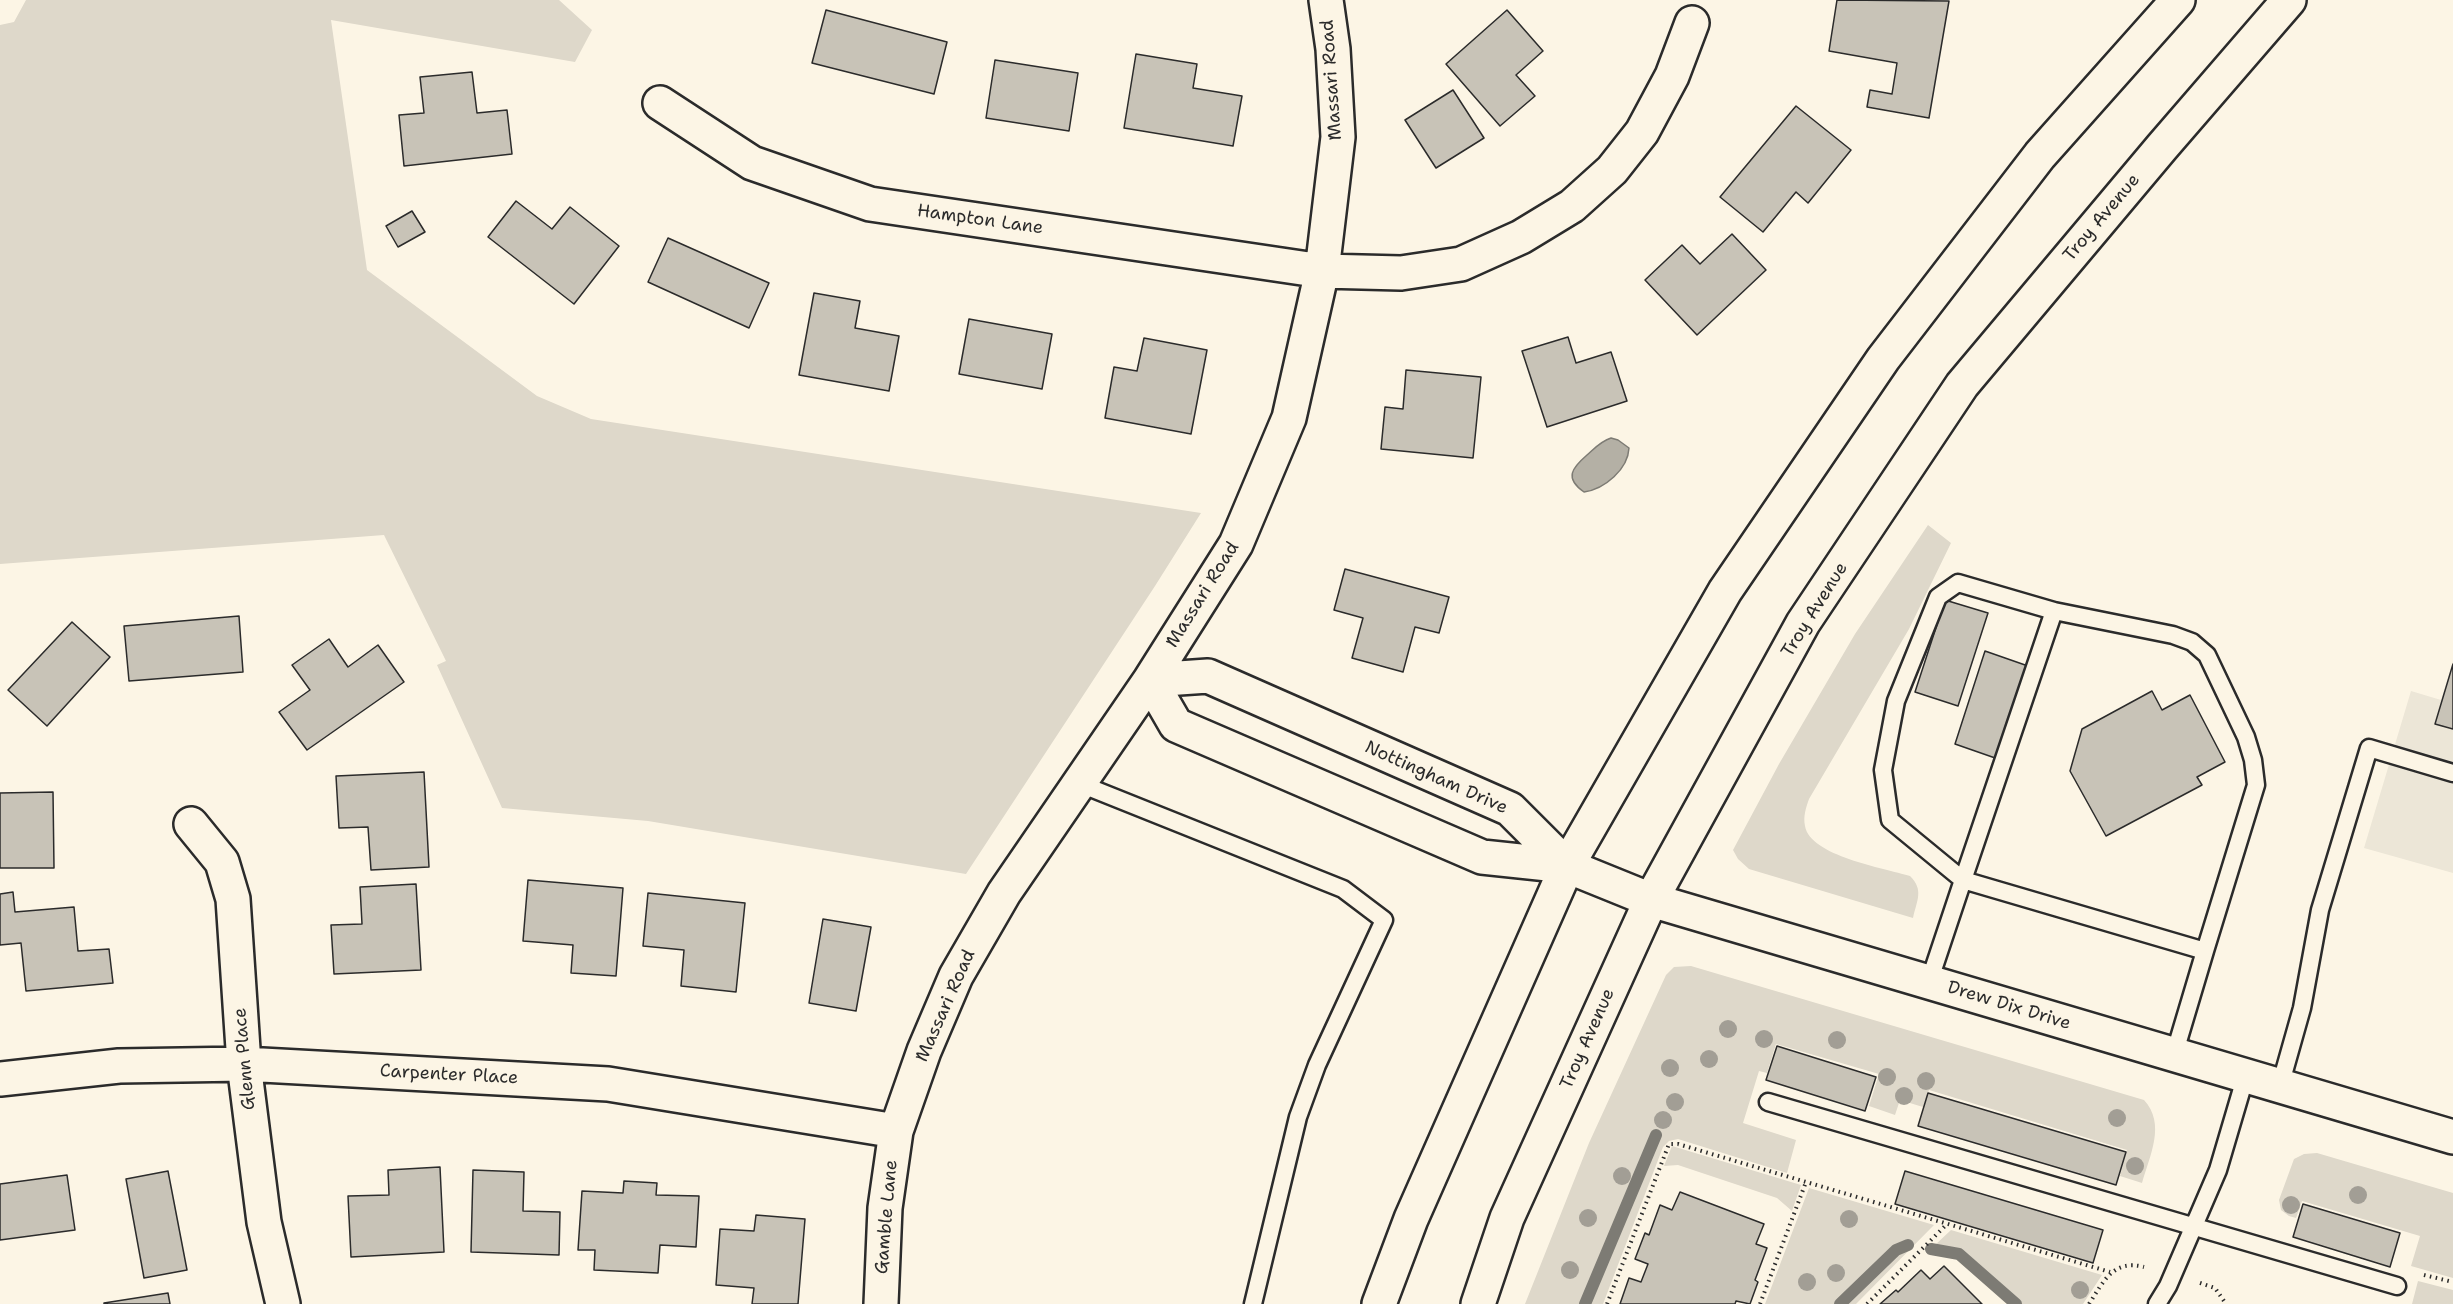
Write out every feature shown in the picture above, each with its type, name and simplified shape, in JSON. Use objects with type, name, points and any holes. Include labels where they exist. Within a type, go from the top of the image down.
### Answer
[{"type":"street","name":"Massari Road","points":[[896,1131],[924,1051],[956,976],[1004,893],[1150,680],[1236,544],[1289,418],[1323,271],[1338,137],[1333,49],[1326,0]]},
{"type":"street","points":[[1379,1304],[1411,1219],[1567,866],[1725,591],[1883,359],[2040,154],[2178,0]]},
{"type":"street","name":"Troy Avenue","points":[[1478,1304],[1507,1218],[1651,900],[1803,623],[1962,385],[2289,0]]},
{"type":"street","name":"Hampton Lane","points":[[660,103],[752,163],[870,204],[1323,271],[1401,273],[1461,264],[1521,237],[1572,206],[1612,170],[1642,132],[1672,76],[1692,23]]},
{"type":"street","name":"Nottingham Drive","points":[[1150,680],[1208,676],[1510,809],[1567,866]]},
{"type":"street","points":[[1150,680],[1176,725],[1482,857],[1567,866]]},
{"type":"street","name":"Glenn Place","points":[[191,824],[222,862],[233,899],[244,1064],[264,1222],[283,1304]]},
{"type":"street","name":"Drew Dix Drive","points":[[1567,866],[1651,900],[2453,1137]]},
{"type":"street","name":"Carpenter Place","points":[[0,1079],[119,1066],[244,1064],[608,1084],[896,1131]]},
{"type":"street","name":"Gamble Lane","points":[[881,1304],[885,1208],[896,1131]]},
{"type":"lane","points":[[2174,1055],[2256,785],[2253,760],[2246,737],[2207,655],[2192,642],[2173,635],[2054,610],[1958,583],[1938,597],[1896,701],[1883,770],[1890,820],[1963,880],[2205,951]]},
{"type":"lane","points":[[1929,982],[2054,610]]},
{"type":"lane","points":[[2280,1086],[2302,1008],[2320,910],[2369,748],[2453,773]]},
{"type":"lane","points":[[1078,783],[1343,889],[1384,920],[1317,1065],[1298,1117],[1253,1304]]},
{"type":"lane","points":[[2157,1304],[2168,1286],[2218,1170],[2246,1075]]},
{"type":"lane","points":[[1768,1102],[2397,1286]]},
{"type":"path","points":[[1607,1304],[1670,1144],[1678,1144],[2110,1272],[2090,1304]]},
{"type":"path","points":[[1760,1304],[1806,1182]]},
{"type":"path","points":[[1867,1304],[1947,1224]]},
{"type":"shaded area","points":[[26,0],[559,0],[592,30],[575,62],[331,20],[367,270],[537,396],[591,419],[1201,513],[966,874],[648,821],[502,808],[437,665],[446,661],[384,535],[0,564],[0,25],[14,22]]},
{"type":"shaded area","points":[[1611,438],[1629,448],[1628,456],[1614,477],[1600,487],[1584,492],[1572,478],[1574,469],[1598,445]]},
{"type":"shaded area","points":[[1928,525],[1951,543],[1909,629],[1809,799],[1804,819],[1810,836],[1834,853],[1867,865],[1910,876],[1918,891],[1913,918],[1749,869],[1738,859],[1733,850],[1779,764],[1855,634]]},
{"type":"shaded area","points":[[2453,661],[2453,873],[2364,848],[2411,691],[2441,700]]},
{"type":"shaded area","points":[[1691,966],[2144,1100],[2151,1109],[2155,1129],[2152,1151],[2142,1183],[2120,1176],[2127,1150],[1929,1090],[1923,1107],[1900,1100],[1895,1115],[1869,1106],[1879,1074],[1776,1044],[1767,1073],[1759,1071],[1743,1123],[1796,1140],[1787,1173],[1678,1139],[1669,1141],[1663,1147],[1603,1304],[1525,1304],[1589,1143],[1666,975],[1674,967]]},
{"type":"shaded area","points":[[1672,1146],[1801,1185],[1792,1211],[1777,1198],[1678,1165],[1664,1166]]},
{"type":"shaded area","points":[[2317,1153],[2453,1193],[2453,1278],[2411,1266],[2420,1236],[2302,1201],[2296,1218],[2281,1210],[2279,1200],[2294,1159],[2304,1154]]},
{"type":"shaded area","points":[[1809,1188],[1934,1225],[1856,1304],[1765,1304]]},
{"type":"shaded area","points":[[1951,1230],[2102,1275],[2083,1304],[2022,1304],[1959,1249],[1934,1246]]},
{"type":"shaded area","points":[[2418,1281],[2453,1290],[2453,1304],[2412,1304]]},
{"type":"building","points":[[1837,0],[1949,1],[1929,118],[1867,107],[1870,90],[1892,94],[1897,63],[1829,51]]},
{"type":"building","points":[[826,10],[947,42],[934,94],[812,63]]},
{"type":"building","points":[[1507,10],[1543,51],[1516,75],[1535,96],[1500,126],[1446,64]]},
{"type":"building","points":[[1136,54],[1197,64],[1193,88],[1242,96],[1233,146],[1124,128]]},
{"type":"building","points":[[995,60],[1078,73],[1069,131],[986,118]]},
{"type":"building","points":[[472,72],[477,113],[507,110],[512,154],[404,166],[399,115],[424,113],[420,77]]},
{"type":"building","points":[[1453,90],[1484,138],[1436,168],[1405,120]]},
{"type":"building","points":[[1796,106],[1851,150],[1808,203],[1796,192],[1763,232],[1720,197]]},
{"type":"building","points":[[516,201],[552,229],[570,207],[619,246],[574,304],[488,237]]},
{"type":"building","points":[[412,211],[425,232],[398,247],[386,226]]},
{"type":"building","points":[[1732,234],[1766,270],[1697,335],[1645,280],[1682,245],[1700,264]]},
{"type":"building","points":[[668,238],[769,283],[749,328],[648,282]]},
{"type":"building","points":[[814,293],[860,301],[855,328],[899,336],[889,391],[799,375]]},
{"type":"building","points":[[969,319],[1052,334],[1042,389],[959,374]]},
{"type":"building","points":[[1568,337],[1576,363],[1611,352],[1627,401],[1547,427],[1522,351]]},
{"type":"building","points":[[1144,338],[1207,350],[1191,434],[1105,418],[1114,367],[1137,371]]},
{"type":"building","points":[[1406,370],[1481,377],[1473,458],[1381,449],[1385,407],[1403,409]]},
{"type":"building","points":[[1345,569],[1449,597],[1439,633],[1415,627],[1403,672],[1352,658],[1363,618],[1334,610]]},
{"type":"building","points":[[1945,600],[1988,613],[1958,706],[1915,692]]},
{"type":"building","points":[[239,616],[243,672],[129,681],[124,626]]},
{"type":"building","points":[[72,622],[110,657],[47,726],[8,690]]},
{"type":"building","points":[[329,639],[348,667],[378,645],[404,682],[307,750],[279,712],[310,690],[292,665]]},
{"type":"building","points":[[1985,651],[2028,666],[1998,759],[1955,744]]},
{"type":"building","points":[[2453,664],[2453,729],[2435,724]]},
{"type":"building","points":[[2152,691],[2162,710],[2190,695],[2225,762],[2197,777],[2202,785],[2106,836],[2070,771],[2082,729]]},
{"type":"building","points":[[424,772],[429,867],[371,870],[368,827],[339,828],[336,776]]},
{"type":"building","points":[[53,792],[54,868],[0,868],[0,793]]},
{"type":"building","points":[[528,880],[623,888],[616,976],[571,973],[573,945],[523,941]]},
{"type":"building","points":[[416,884],[421,970],[334,974],[331,925],[362,924],[360,887]]},
{"type":"building","points":[[13,892],[15,912],[74,907],[78,951],[109,949],[113,983],[26,991],[21,943],[0,945],[0,894]]},
{"type":"building","points":[[648,893],[745,903],[736,992],[681,986],[684,950],[643,946]]},
{"type":"building","points":[[823,919],[871,927],[856,1011],[809,1003]]},
{"type":"building","points":[[1777,1046],[1876,1077],[1865,1111],[1766,1080]]},
{"type":"building","points":[[1928,1093],[2126,1152],[2116,1185],[1918,1126]]},
{"type":"building","points":[[440,1167],[444,1252],[351,1257],[348,1196],[389,1195],[388,1170]]},
{"type":"building","points":[[473,1170],[524,1172],[523,1211],[560,1212],[559,1255],[471,1252]]},
{"type":"building","points":[[168,1171],[187,1270],[144,1278],[126,1179]]},
{"type":"building","points":[[1905,1171],[2103,1230],[2093,1263],[1895,1204]]},
{"type":"building","points":[[67,1175],[75,1230],[0,1240],[0,1184]]},
{"type":"building","points":[[624,1181],[657,1183],[656,1195],[699,1196],[696,1247],[660,1245],[658,1273],[594,1270],[595,1250],[578,1250],[582,1191],[623,1193]]},
{"type":"building","points":[[1680,1192],[1764,1224],[1756,1244],[1767,1248],[1755,1280],[1758,1282],[1750,1304],[1736,1301],[1735,1304],[1620,1304],[1629,1278],[1641,1282],[1648,1264],[1635,1259],[1645,1233],[1649,1235],[1660,1205],[1672,1210]]},
{"type":"building","points":[[2303,1204],[2400,1233],[2390,1267],[2293,1237]]},
{"type":"building","points":[[756,1215],[805,1219],[798,1304],[752,1304],[754,1288],[716,1285],[720,1229],[754,1231]]},
{"type":"building","points":[[1944,1266],[1982,1304],[1880,1304],[1896,1290],[1898,1292],[1921,1270],[1930,1279]]},
{"type":"building","points":[[168,1293],[170,1304],[104,1304],[104,1303]]},
{"type":"waterway","points":[[1585,1304],[1656,1135]]},
{"type":"waterway","points":[[1840,1304],[1896,1250],[1908,1245]]},
{"type":"waterway","points":[[1931,1249],[1959,1254],[2016,1304]]}]
